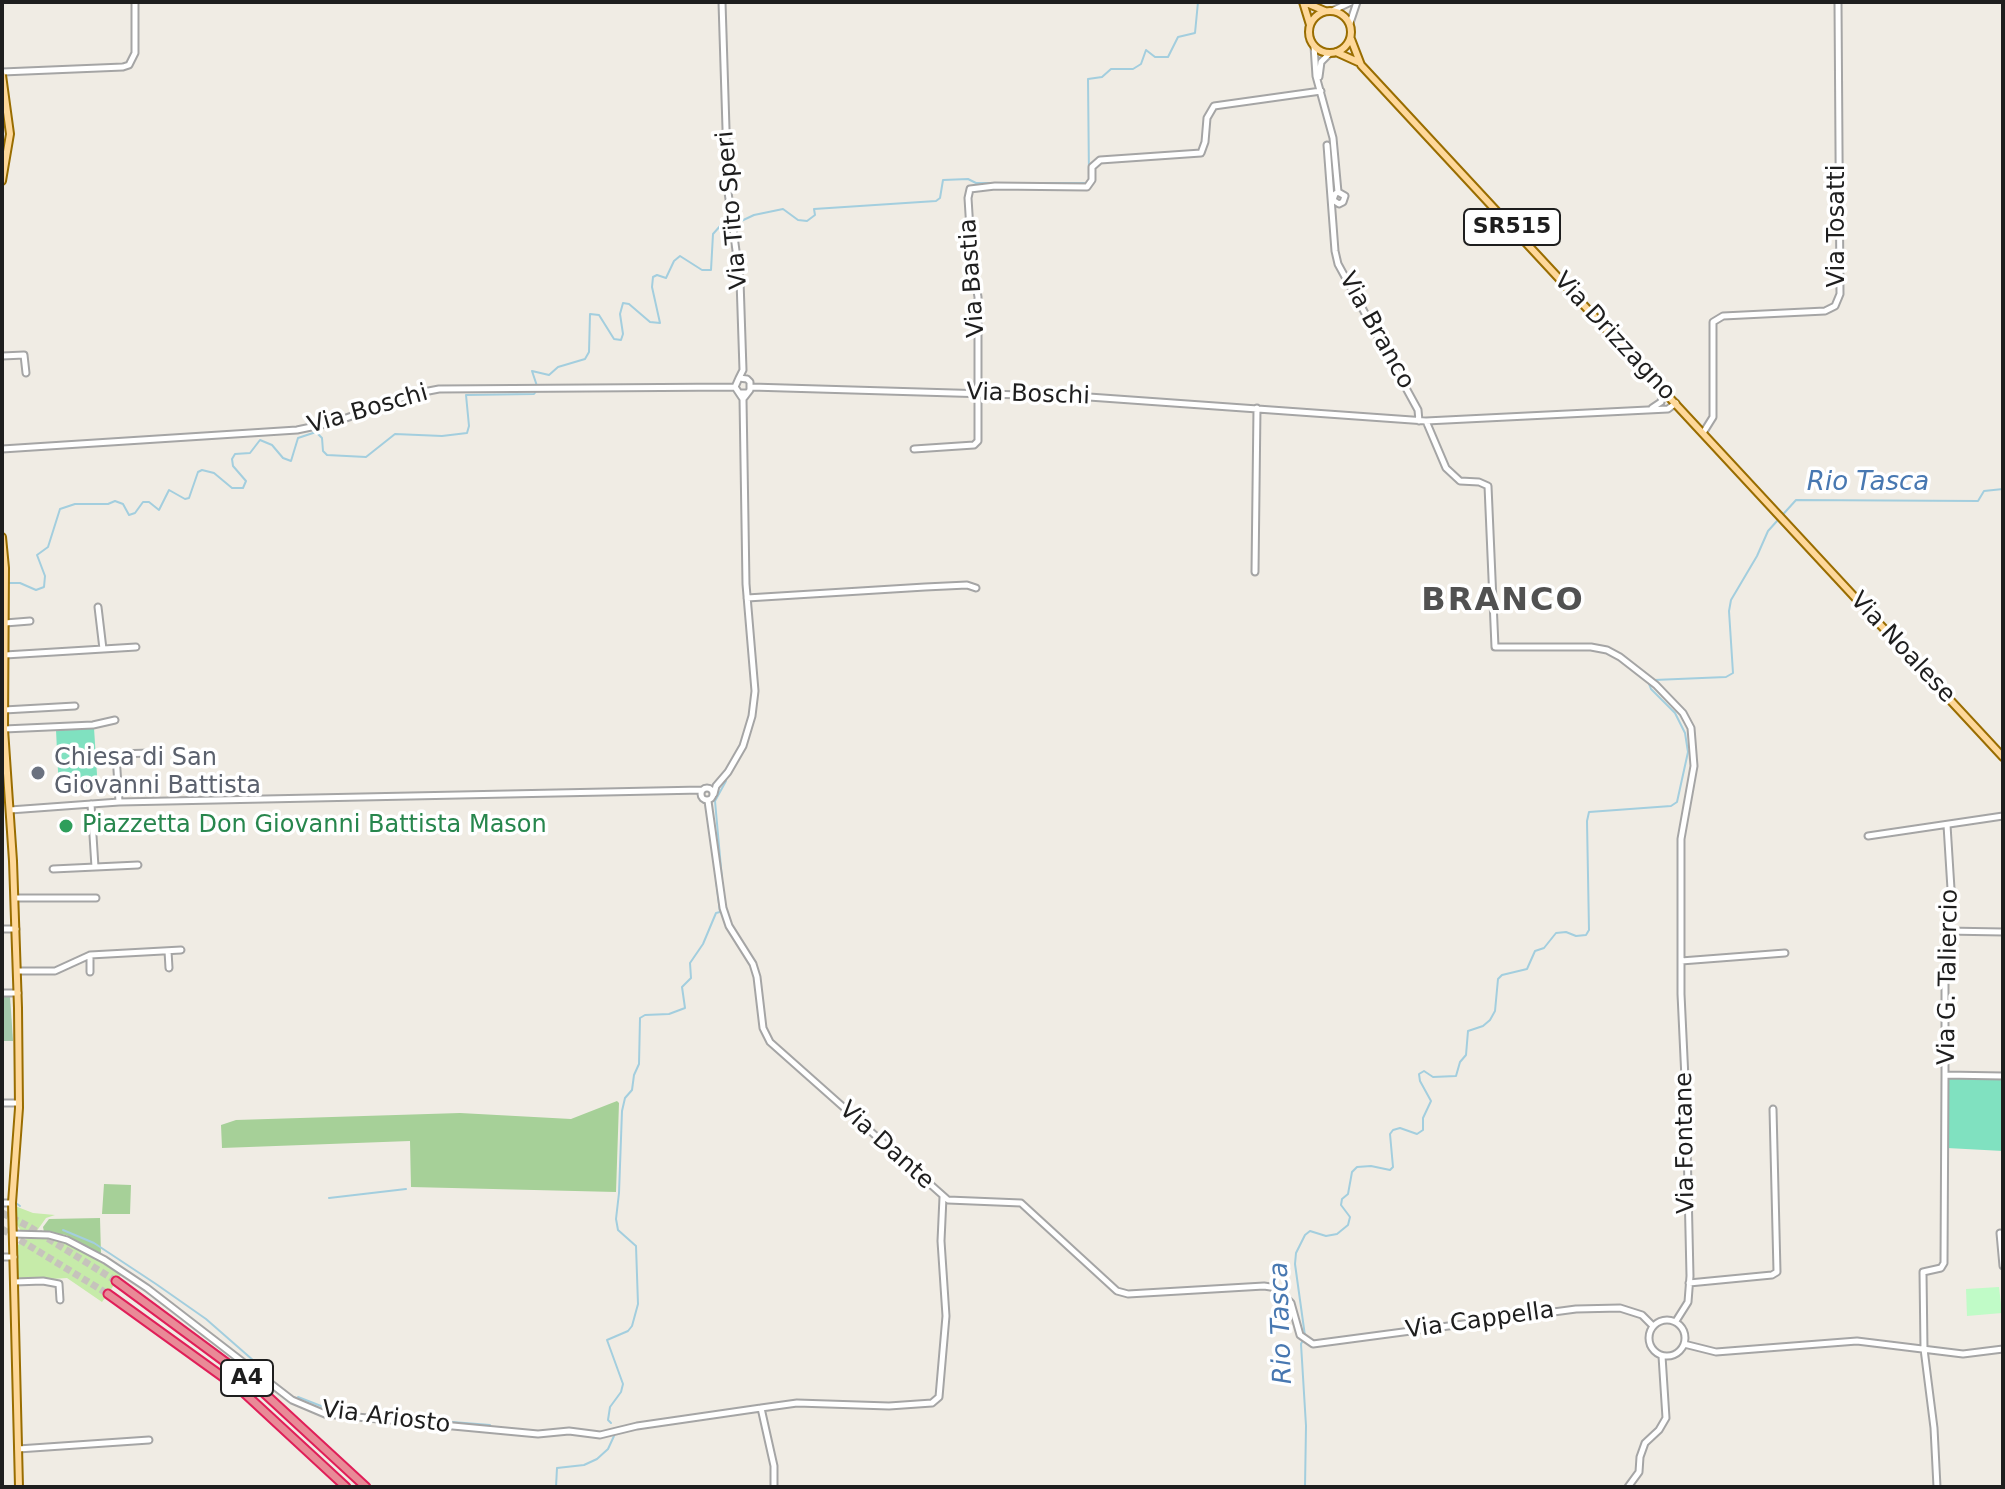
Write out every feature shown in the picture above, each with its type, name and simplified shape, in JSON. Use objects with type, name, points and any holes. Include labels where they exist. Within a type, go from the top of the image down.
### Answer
[{"type":"highway","name":"A4","points":[[116,1281],[251,1381],[366,1487]]},
{"type":"highway","name":"A4","points":[[108,1294],[241,1390],[346,1487]]},
{"type":"main road","points":[[1304,2],[1325,11]]},
{"type":"main road","points":[[1304,2],[1310,25]]},
{"type":"main road","points":[[1334,10],[1350,23],[1351,39],[1342,50],[1333,53],[1314,46],[1309,32],[1313,18],[1334,10]]},
{"type":"main road","name":"Via Drizzagno","points":[[1351,39],[1361,65]]},
{"type":"main road","name":"Via Drizzagno","points":[[1333,53],[1345,54],[1361,65],[1801,539]]},
{"type":"main road","points":[[2,73],[10,134],[2,181]]},
{"type":"main road","points":[[2,537],[5,579],[4,729],[15,898],[19,1042],[19,1103],[12,1203],[19,1487]]},
{"type":"main road","name":"Via Noalese","points":[[1801,539],[2003,757]]},
{"type":"street","points":[[2,73],[129,65],[135,53],[135,2]]},
{"type":"street","name":"Via Tito Speri","points":[[722,2],[727,174],[740,267],[743,378]]},
{"type":"street","points":[[1334,10],[1354,2]]},
{"type":"street","points":[[1350,23],[1354,2]]},
{"type":"street","name":"Via Tosatti","points":[[1703,433],[1713,417],[1713,322],[1723,316],[1825,311],[1835,306],[1840,294],[1838,2]]},
{"type":"street","points":[[1314,46],[1319,82],[1332,129],[1338,192]]},
{"type":"street","points":[[1319,82],[1321,62],[1333,53]]},
{"type":"street","name":"Via Bastia","points":[[980,393],[976,331],[978,297],[972,262],[970,189],[995,186],[1087,187],[1092,180],[1092,167],[1100,160],[1201,153],[1207,118],[1214,106],[1321,91]]},
{"type":"street","name":"Via Branco","points":[[1327,145],[1338,264],[1446,468],[1460,481],[1488,486],[1495,647],[1600,648],[1620,657],[1656,685],[1683,713],[1693,737],[1694,766],[1683,817]]},
{"type":"street","points":[[2,356],[24,355],[26,373]]},
{"type":"street","points":[[743,378],[735,387],[745,393]]},
{"type":"street","points":[[701,792],[708,801],[714,794],[716,786],[743,746],[752,716],[754,669],[747,598],[743,378]]},
{"type":"street","name":"Via Boschi","points":[[2,449],[297,430],[335,422],[413,394],[439,389],[735,387]]},
{"type":"street","points":[[1658,405],[1663,389]]},
{"type":"street","name":"Via Boschi","points":[[745,393],[980,393],[1257,408],[1423,421],[1651,408],[1668,409],[1688,416]]},
{"type":"street","points":[[914,449],[974,445],[979,432],[980,393]]},
{"type":"street","points":[[1668,409],[1676,403]]},
{"type":"street","name":"Via Boschi","points":[[1651,408],[1676,403]]},
{"type":"street","points":[[1255,572],[1257,408]]},
{"type":"street","points":[[747,598],[967,585],[976,588]]},
{"type":"street","points":[[98,607],[103,649]]},
{"type":"street","points":[[4,626],[30,621]]},
{"type":"street","points":[[5,655],[136,647]]},
{"type":"street","points":[[4,710],[75,706]]},
{"type":"street","points":[[4,729],[93,725],[115,720]]},
{"type":"street","points":[[119,802],[116,754],[151,753]]},
{"type":"street","points":[[701,792],[716,786]]},
{"type":"street","points":[[10,810],[119,802],[714,794]]},
{"type":"street","name":"Via Dante","points":[[708,801],[723,908],[729,926],[753,964],[763,1028],[770,1042],[948,1200],[1021,1203],[1117,1291],[1128,1294],[1264,1286],[1277,1288],[1291,1303],[1304,1339]]},
{"type":"street","points":[[91,804],[95,867]]},
{"type":"street","points":[[1868,836],[2003,816]]},
{"type":"street","name":"Via Fontane","points":[[1676,1321],[1688,1302],[1689,1283],[1681,961],[1683,817]]},
{"type":"street","name":"Via G. Taliercio","points":[[1947,825],[1952,905],[1945,931],[1945,1075],[2003,1076]]},
{"type":"street","points":[[53,869],[138,865]]},
{"type":"street","points":[[15,898],[96,898]]},
{"type":"street","points":[[2,929],[16,929]]},
{"type":"street","points":[[1945,931],[2003,932]]},
{"type":"street","points":[[17,971],[55,971],[90,955],[181,950]]},
{"type":"street","points":[[168,951],[169,968]]},
{"type":"street","points":[[1681,961],[1785,953]]},
{"type":"street","points":[[90,955],[90,972]]},
{"type":"street","points":[[2,993],[18,993]]},
{"type":"street","points":[[1937,1487],[1934,1428],[1924,1349],[1923,1272],[1941,1268],[1945,1254],[1945,1075]]},
{"type":"street","points":[[2,1103],[19,1103]]},
{"type":"street","points":[[1689,1283],[1777,1272],[1773,1109]]},
{"type":"street","name":"Via Ariosto","points":[[13,1234],[49,1235],[67,1240],[105,1260],[147,1288],[292,1400],[325,1414],[538,1434],[569,1431],[600,1435],[637,1426],[797,1403],[889,1406],[932,1403],[939,1397],[946,1316],[941,1241],[943,1197]]},
{"type":"street","points":[[2,1203],[12,1203]]},
{"type":"street","points":[[2000,1233],[2003,1266]]},
{"type":"street","points":[[2,1257],[14,1257]]},
{"type":"street","points":[[14,1282],[59,1284],[60,1300]]},
{"type":"street","name":"Via Cappella","points":[[1304,1339],[1316,1344],[1576,1309],[1620,1308],[1642,1315],[1653,1326]]},
{"type":"street","points":[[1628,1487],[1639,1472],[1645,1443],[1666,1418],[1662,1356],[1652,1347],[1650,1334],[1653,1326],[1665,1320],[1676,1321],[1683,1327],[1684,1344],[1679,1352],[1662,1356]]},
{"type":"street","points":[[1684,1344],[1708,1351],[1730,1352],[1857,1341],[1963,1354],[2003,1349]]},
{"type":"street","points":[[761,1408],[774,1466],[774,1487]]},
{"type":"street","points":[[18,1449],[149,1440]]},
{"type":"green space","points":[[94,728],[98,790],[59,792],[56,730]]},
{"type":"green space","points":[[2,996],[10,996],[13,1041],[2,1041]]},
{"type":"green space","points":[[1960,1071],[1962,1074],[2003,1076],[2003,1151],[1947,1148],[1946,1076],[1958,1076]]},
{"type":"green space","points":[[617,1101],[616,1192],[411,1187],[410,1141],[222,1148],[221,1125],[236,1120],[460,1113],[571,1119]]},
{"type":"green space","points":[[104,1184],[131,1185],[130,1214],[102,1214]]},
{"type":"green space","points":[[15,1206],[33,1213],[55,1215],[46,1218],[36,1232],[21,1231],[16,1223]]},
{"type":"green space","points":[[100,1218],[101,1254],[66,1235],[44,1232],[43,1227],[49,1219]]},
{"type":"green space","points":[[44,1238],[79,1249],[121,1275],[102,1302],[67,1278],[18,1281],[17,1247],[20,1242]]},
{"type":"green space","points":[[1999,1287],[2002,1313],[1967,1316],[1966,1289]]},
{"type":"waterway","points":[[1089,179],[1088,79],[1102,77],[1111,69],[1133,69],[1141,64],[1146,50],[1155,57],[1168,57],[1178,37],[1195,33],[1198,2]]},
{"type":"waterway","points":[[5,583],[20,583],[36,590],[44,587],[45,576],[37,555],[48,547],[60,509],[75,504],[108,504],[115,501],[123,504],[129,515],[135,513],[143,502],[149,502],[159,510],[169,490],[185,499],[189,498],[198,472],[202,470],[214,473],[232,488],[243,488],[246,481],[233,466],[232,459],[235,454],[250,453],[260,440],[272,445],[283,458],[291,461],[298,438],[313,433],[322,438],[323,451],[327,455],[366,457],[395,434],[442,436],[467,433],[466,395],[534,394],[538,389],[532,371],[549,375],[558,367],[585,359],[589,352],[590,314],[599,315],[614,339],[621,340],[620,314],[623,303],[629,304],[650,322],[660,323],[652,287],[653,277],[666,278],[680,256],[702,270],[711,270],[713,234],[721,225],[783,209],[798,220],[807,221],[815,215],[814,209],[936,201],[940,198],[943,180],[1087,183]]},
{"type":"waterway","name":"Rio Tasca","points":[[1654,680],[1726,677],[1733,673],[1731,600],[1768,531],[1796,500],[1978,501],[1984,491],[2003,489]]},
{"type":"waterway","name":"Rio Tasca","points":[[1305,1487],[1306,1426],[1301,1344],[1305,1336],[1296,1253],[1310,1231],[1326,1236],[1337,1234],[1348,1225],[1350,1217],[1341,1205],[1348,1194],[1352,1172],[1357,1167],[1390,1170],[1393,1167],[1390,1134],[1393,1130],[1400,1128],[1417,1134],[1423,1130],[1423,1118],[1431,1101],[1419,1074],[1424,1071],[1433,1077],[1456,1076],[1460,1062],[1466,1055],[1468,1031],[1483,1026],[1495,1011],[1498,979],[1502,975],[1527,969],[1535,951],[1544,948],[1556,933],[1586,935],[1589,930],[1589,812],[1671,806],[1677,802],[1688,752],[1685,733],[1675,713],[1649,684]]},
{"type":"waterway","points":[[722,879],[715,801],[726,781]]},
{"type":"waterway","points":[[611,1423],[608,1420],[610,1407],[623,1384],[607,1340],[628,1331],[638,1304],[636,1246],[618,1230],[616,1219],[622,1111],[639,1064],[640,1018],[685,1008],[682,987],[691,978],[690,963],[703,944],[716,913],[720,912],[716,880]]},
{"type":"waterway","points":[[329,1198],[406,1189]]},
{"type":"waterway","points":[[16,1203],[20,1206]]},
{"type":"waterway","points":[[63,1230],[94,1243],[156,1284],[206,1319],[262,1368]]},
{"type":"waterway","points":[[298,1397],[339,1413],[490,1425]]},
{"type":"waterway","points":[[556,1487],[557,1468],[584,1465],[597,1459],[608,1449],[614,1436]]},
{"type":"tunnel","points":[[2,1213],[116,1281]]},
{"type":"tunnel","points":[[2,1229],[108,1294]]},
{"type":"place","name":"Chiesa di San Giovanni Battista","points":[[38,773]]},
{"type":"place","name":"Piazzetta Don Giovanni Battista Mason","points":[[66,826]]},
{"type":"district","name":"BRANCO","points":[[1503,602]]}]
